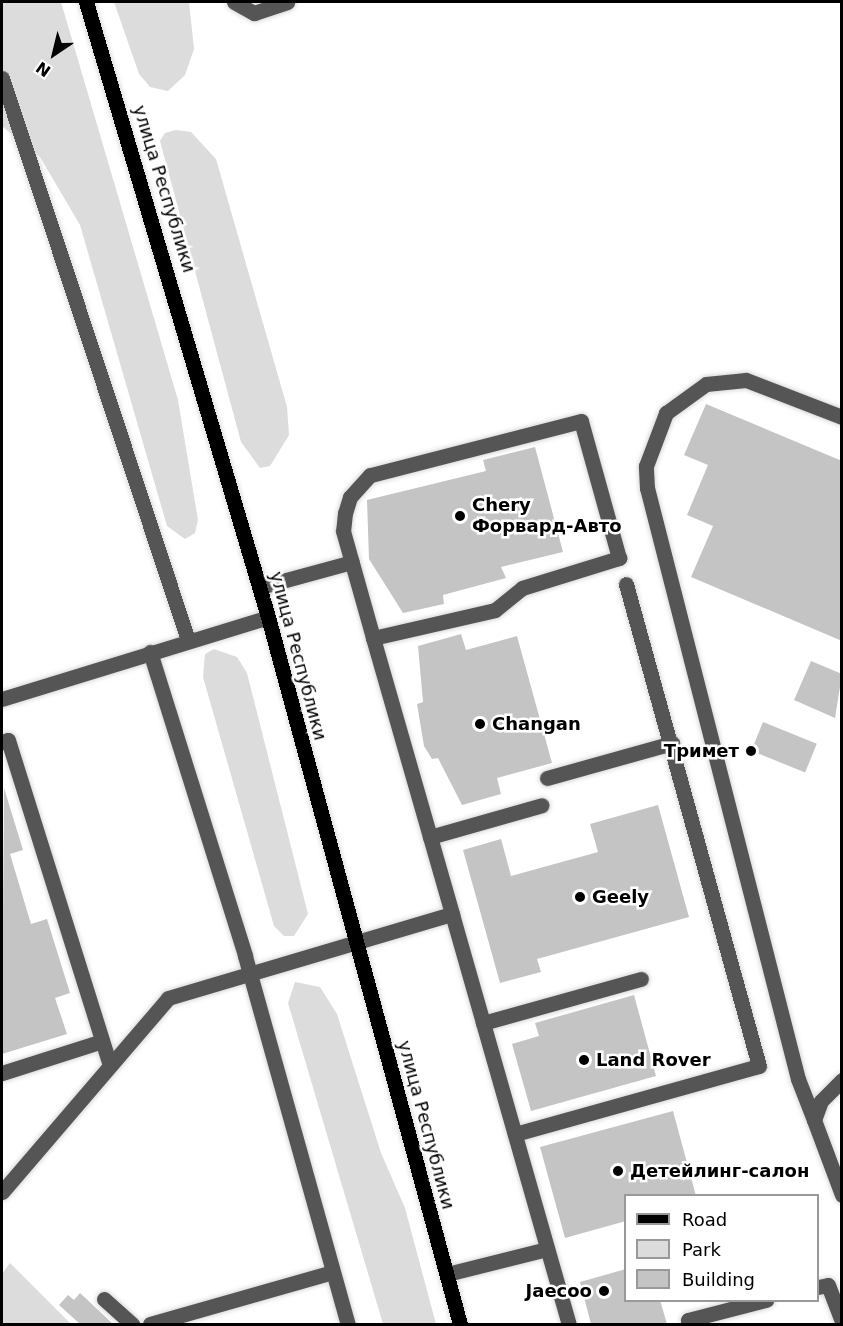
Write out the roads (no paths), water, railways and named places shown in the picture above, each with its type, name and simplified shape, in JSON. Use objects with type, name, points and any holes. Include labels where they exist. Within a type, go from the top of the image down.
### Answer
[{"type":"main road","name":"улица Республики","points":[[86,2],[260,587],[460,1324]]},
{"type":"lane","points":[[234,2],[254,13],[287,2]]},
{"type":"lane","points":[[2,78],[188,640]]},
{"type":"lane","points":[[842,417],[746,380],[706,384],[666,413],[646,466],[647,488],[789,1044],[842,1195]]},
{"type":"lane","points":[[373,638],[495,610],[522,588],[619,558],[581,421],[370,475],[350,496],[343,531],[373,638],[515,1134],[547,1249],[569,1324]]},
{"type":"lane","points":[[260,587],[352,562]]},
{"type":"lane","points":[[515,1134],[759,1066],[672,743],[626,584]]},
{"type":"lane","points":[[2,699],[268,617]]},
{"type":"lane","points":[[150,652],[249,970],[348,1324]]},
{"type":"lane","points":[[2,742],[8,740],[109,1063]]},
{"type":"lane","points":[[547,778],[672,743]]},
{"type":"lane","points":[[430,837],[542,805]]},
{"type":"lane","points":[[2,1192],[109,1063],[168,998],[249,970],[452,914]]},
{"type":"lane","points":[[483,1023],[640,979]]},
{"type":"lane","points":[[2,1073],[102,1041]]},
{"type":"lane","points":[[814,1120],[821,1101],[842,1080]]},
{"type":"lane","points":[[447,1274],[547,1249]]},
{"type":"lane","points":[[150,1324],[333,1272]]},
{"type":"lane","points":[[819,1287],[828,1285],[842,1322]]},
{"type":"lane","points":[[104,1299],[132,1324]]},
{"type":"lane","points":[[689,1324],[688,1320],[758,1302]]},
{"type":"place","name":"Chery Форвард-Авто","points":[[460,516]]},
{"type":"place","name":"Changan","points":[[480,724]]},
{"type":"place","name":"Тримет","points":[[751,751]]},
{"type":"place","name":"Geely","points":[[580,897]]},
{"type":"place","name":"Land Rover","points":[[584,1060]]},
{"type":"place","name":"Детейлинг-салон","points":[[618,1171]]},
{"type":"place","name":"Jaecoo","points":[[604,1291]]}]
